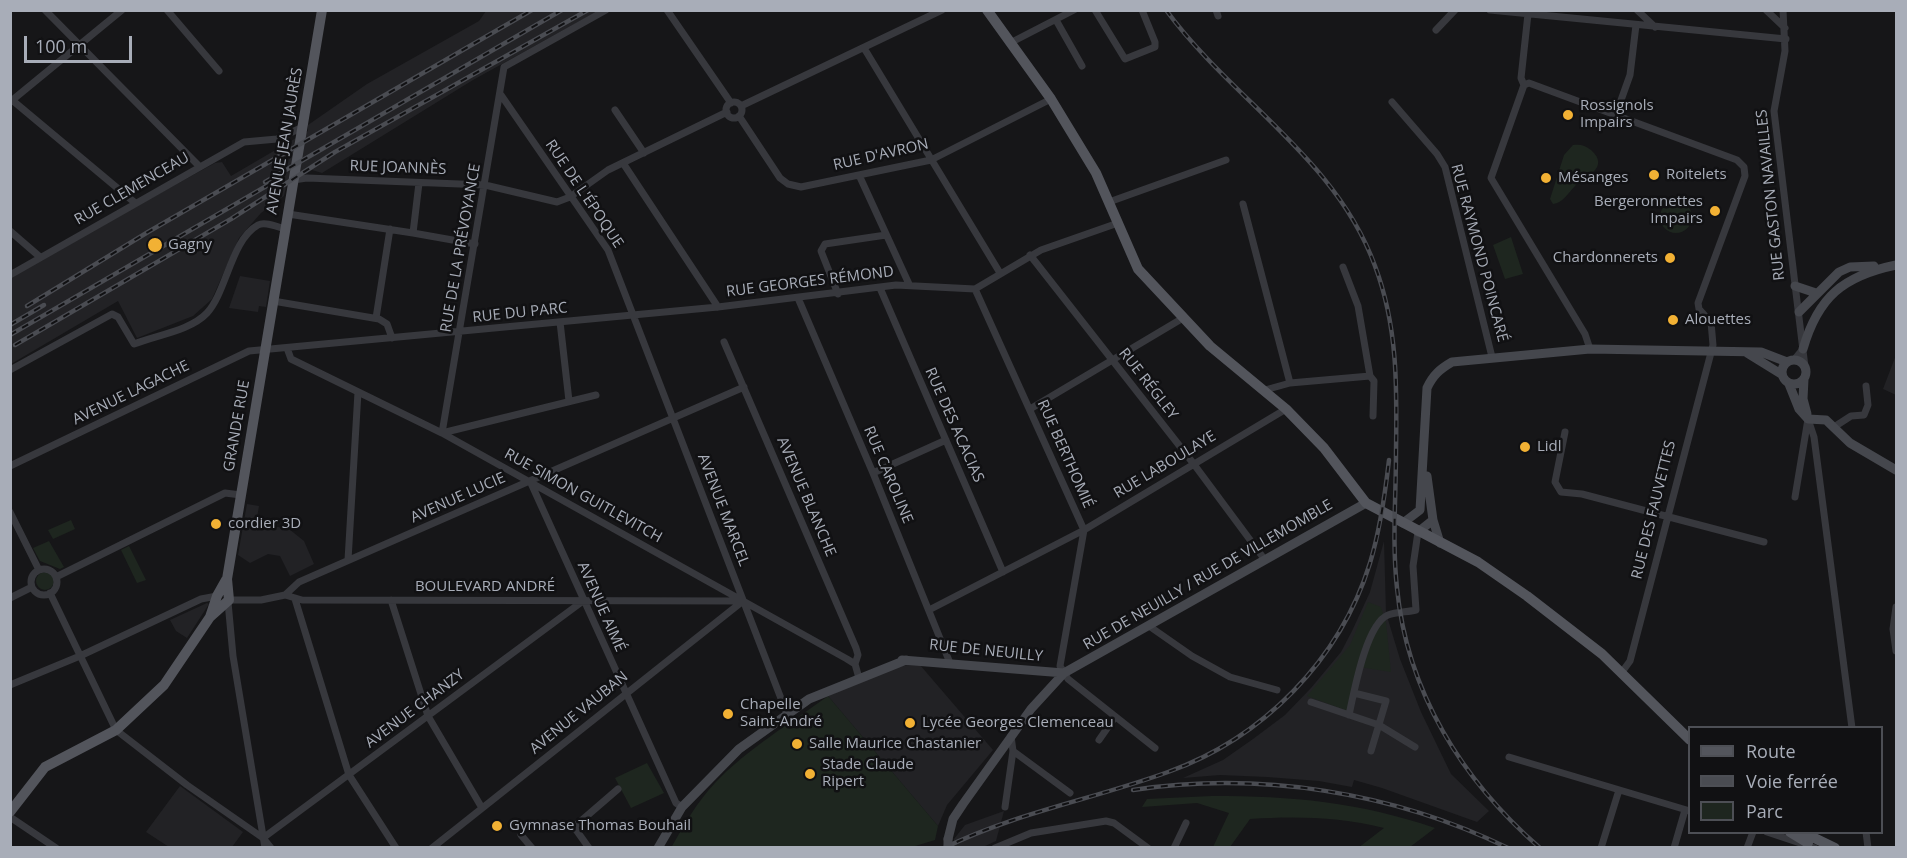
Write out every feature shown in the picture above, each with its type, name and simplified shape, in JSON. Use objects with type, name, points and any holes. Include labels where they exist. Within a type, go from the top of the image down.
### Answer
[{"type":"main road","name":"AVENUE JEAN JAURÈS","points":[[277,277],[322,10]]},
{"type":"main road","points":[[987,10],[1051,99],[1096,173],[1138,268],[1183,318],[1210,346],[1286,409],[1324,448],[1366,503],[1478,562],[1527,596],[1622,672],[1688,739]]},
{"type":"main road","name":"GRANDE RUE","points":[[223,600],[277,277]]},
{"type":"main road","points":[[10,812],[34,778],[50,763],[116,730],[164,685],[223,600]]},
{"type":"main road","points":[[1793,834],[1817,848]]},
{"type":"main road","points":[[1806,834],[1835,848]]},
{"type":"street","points":[[45,10],[199,166]]},
{"type":"street","points":[[13,100],[122,10]]},
{"type":"street","points":[[167,10],[219,71]]},
{"type":"street","name":"RUE DE LA PRÉVOYANCE","points":[[442,433],[504,67],[606,10]]},
{"type":"street","points":[[667,10],[730,103]]},
{"type":"street","points":[[741,106],[942,10]]},
{"type":"street","points":[[1010,43],[1074,10]]},
{"type":"street","points":[[1095,10],[1125,59],[1155,47],[1142,10]]},
{"type":"street","points":[[1436,30],[1455,10]]},
{"type":"street","points":[[1490,10],[1786,39]]},
{"type":"street","points":[[1637,10],[1654,27]]},
{"type":"street","points":[[1766,10],[1785,28]]},
{"type":"street","name":"RUE GASTON NAVAILLES","points":[[1783,10],[1786,39],[1774,111],[1805,367]]},
{"type":"street","points":[[1528,14],[1521,78],[1524,85],[1491,178],[1585,334],[1590,349]]},
{"type":"street","points":[[1056,20],[1082,66]]},
{"type":"street","points":[[1524,85],[1529,83],[1615,117],[1630,75],[1636,26]]},
{"type":"street","points":[[864,48],[1000,273]]},
{"type":"street","points":[[10,90],[13,100],[134,202]]},
{"type":"street","name":"RUE DE L'ÉPOQUE","points":[[501,95],[608,250],[634,315]]},
{"type":"street","name":"RUE D'AVRON","points":[[739,116],[780,178],[788,184],[801,187],[931,160],[1051,99]]},
{"type":"street","points":[[730,103],[735,102],[741,106]]},
{"type":"street","name":"RUE RAYMOND POINCARÉ","points":[[1392,102],[1437,154],[1445,168],[1492,357]]},
{"type":"street","points":[[570,196],[590,181],[623,163],[727,112],[730,103]]},
{"type":"street","points":[[727,112],[731,117],[739,116],[741,106]]},
{"type":"street","points":[[615,110],[644,153]]},
{"type":"street","name":"RUE DES FAUVETTES","points":[[1615,117],[1737,160],[1744,166],[1745,176],[1698,303],[1699,309],[1711,322],[1711,353],[1666,517],[1630,661],[1622,672]]},
{"type":"street","name":"RUE CLEMENCEAU","points":[[10,275],[134,202],[244,142],[277,139],[303,127]]},
{"type":"street","points":[[1109,202],[1226,160]]},
{"type":"street","points":[[623,163],[718,307]]},
{"type":"street","points":[[859,175],[909,284]]},
{"type":"street","name":"RUE JOANNÈS","points":[[293,180],[485,185],[557,202],[570,196]]},
{"type":"street","points":[[413,233],[419,183]]},
{"type":"street","points":[[1243,204],[1290,383]]},
{"type":"street","points":[[288,214],[475,244]]},
{"type":"street","points":[[975,290],[1030,255],[1118,222]]},
{"type":"street","points":[[10,370],[112,314],[118,318],[135,344],[196,322],[217,300],[244,239],[258,225],[265,224],[285,229]]},
{"type":"street","points":[[376,318],[390,229]]},
{"type":"street","points":[[10,231],[40,257]]},
{"type":"street","points":[[838,294],[821,251],[825,244],[886,235]]},
{"type":"street","name":"RUE RÉGLEY","points":[[1030,255],[1193,463],[1265,560]]},
{"type":"street","points":[[1799,312],[1839,272],[1850,267],[1896,265]]},
{"type":"street","points":[[1781,374],[1803,349],[1817,311],[1842,285],[1868,271],[1896,265]]},
{"type":"street","points":[[1342,267],[1358,306],[1370,376],[1374,381],[1373,416]]},
{"type":"street","name":"RUE GEORGES RÉMOND","points":[[634,315],[838,294],[909,284],[921,288],[975,290]]},
{"type":"street","points":[[1795,286],[1816,293]]},
{"type":"street","name":"RUE DES ACACIAS","points":[[880,288],[1003,572]]},
{"type":"street","name":"RUE BERTHOMIÉ","points":[[975,290],[1084,530],[1060,666],[1064,673]]},
{"type":"street","name":"RUE CAROLINE","points":[[798,298],[873,472],[950,663]]},
{"type":"street","points":[[273,301],[376,318],[387,324],[392,338]]},
{"type":"street","points":[[1799,312],[1817,311]]},
{"type":"street","name":"RUE DU PARC","points":[[265,351],[634,315]]},
{"type":"street","name":"AVENUE MARCEL","points":[[634,315],[787,714]]},
{"type":"street","points":[[1030,409],[1183,318]]},
{"type":"street","points":[[560,322],[569,401]]},
{"type":"street","name":"AVENUE BLANCHE","points":[[724,342],[856,648],[857,672]]},
{"type":"street","name":"RUE SIMON GUITLEVITCH","points":[[287,348],[291,359],[442,433],[530,481],[743,601],[857,672]]},
{"type":"street","points":[[1349,715],[1371,635],[1378,622],[1388,615],[1416,610],[1413,566],[1425,464],[1427,388],[1441,368],[1452,362],[1590,349],[1711,353],[1761,352],[1805,367],[1803,399],[1814,437],[1852,726]]},
{"type":"street","name":"AVENUE LAGACHE","points":[[10,466],[249,351],[265,351]]},
{"type":"street","points":[[1747,353],[1781,374],[1789,384],[1799,409],[1808,419]]},
{"type":"street","points":[[1265,390],[1290,383],[1370,376]]},
{"type":"street","points":[[1789,384],[1797,385],[1804,379]]},
{"type":"street","points":[[1834,427],[1851,416],[1864,415],[1869,405],[1866,386]]},
{"type":"street","name":"AVENUE LUCIE","points":[[285,595],[294,584],[744,387]]},
{"type":"street","points":[[348,561],[358,392]]},
{"type":"street","points":[[442,433],[596,395]]},
{"type":"street","name":"RUE LABOULAYE","points":[[929,610],[1084,530],[1286,409]]},
{"type":"street","points":[[1808,419],[1820,417],[1850,443],[1896,470]]},
{"type":"street","points":[[1795,496],[1808,419]]},
{"type":"street","points":[[1565,432],[1555,482],[1561,492],[1582,494],[1764,542]]},
{"type":"street","points":[[873,472],[946,440]]},
{"type":"street","points":[[1425,464],[1433,520],[1440,543]]},
{"type":"street","name":"AVENUE AIMÉ","points":[[530,481],[676,803],[682,807]]},
{"type":"street","points":[[56,577],[225,493],[241,495]]},
{"type":"street","name":"RUE DE NEUILLY / RUE DE VILLEMOMBLE","points":[[948,843],[953,819],[1031,709],[1064,673],[1366,503]]},
{"type":"street","points":[[1403,523],[1420,510]]},
{"type":"street","points":[[10,512],[39,570]]},
{"type":"street","points":[[1418,532],[1433,520]]},
{"type":"street","points":[[47,569],[56,577],[56,588],[50,593],[42,594],[33,587],[32,579],[39,570],[47,569]]},
{"type":"street","points":[[10,598],[33,587]]},
{"type":"street","points":[[50,593],[116,730],[187,785],[263,838],[271,848]]},
{"type":"street","points":[[10,685],[80,656],[201,599],[261,600],[285,595]]},
{"type":"street","name":"BOULEVARD ANDRÉ","points":[[285,595],[295,599],[743,601]]},
{"type":"street","points":[[295,599],[349,775],[396,848]]},
{"type":"street","points":[[223,600],[230,620],[233,656],[265,848]]},
{"type":"street","points":[[391,600],[428,716],[482,808]]},
{"type":"street","name":"AVENUE CHANZY","points":[[263,838],[583,601]]},
{"type":"street","name":"AVENUE VAUBAN","points":[[432,848],[743,601]]},
{"type":"street","points":[[1896,606],[1893,629],[1896,651]]},
{"type":"street","points":[[1149,626],[1192,656],[1230,677],[1277,690]]},
{"type":"street","name":"RUE DE NEUILLY","points":[[658,848],[682,807],[739,749],[787,714],[857,672],[898,659],[1064,673]]},
{"type":"street","points":[[1064,673],[1068,680],[1155,748]]},
{"type":"street","points":[[1354,693],[1386,701],[1371,751]]},
{"type":"street","points":[[1311,702],[1379,725],[1415,747]]},
{"type":"street","points":[[1100,740],[1115,717]]},
{"type":"street","points":[[1005,807],[1013,751],[1011,736]]},
{"type":"street","points":[[1013,751],[1070,793]]},
{"type":"street","points":[[1509,757],[1687,810],[1674,848]]},
{"type":"street","points":[[589,848],[574,827],[618,789]]},
{"type":"street","points":[[1602,848],[1618,790]]},
{"type":"street","points":[[10,817],[56,848]]},
{"type":"street","points":[[995,848],[1031,833],[1106,821],[1114,823],[1148,848]]},
{"type":"street","points":[[1174,848],[1186,823]]},
{"type":"street","points":[[1747,848],[1753,834]]},
{"type":"street","points":[[1772,834],[1817,848]]},
{"type":"street","points":[[522,835],[532,848]]},
{"type":"shaded area","points":[[486,11],[598,11],[473,80],[322,173],[312,170],[286,187],[284,196],[261,213],[239,238],[212,299],[193,316],[137,338],[118,301],[11,364],[11,275],[215,163],[222,162],[231,176],[308,131],[308,125],[367,84],[479,21]]},
{"type":"shaded area","points":[[240,276],[270,281],[266,307],[259,306],[258,312],[229,308]]},
{"type":"shaded area","points":[[1896,355],[1896,395],[1883,389]]},
{"type":"shaded area","points":[[247,504],[259,506],[256,523],[289,529],[304,541],[314,564],[290,576],[280,556],[268,554],[250,563],[238,555]]},
{"type":"shaded area","points":[[1384,541],[1386,613],[1400,659],[1421,712],[1451,774],[1489,811],[1477,822],[1354,780],[1352,787],[1319,781],[1267,777],[1220,775],[1183,778],[1223,760],[1253,739],[1285,715],[1311,688],[1341,652],[1352,631],[1370,592]]},
{"type":"shaded area","points":[[209,604],[187,638],[176,631],[170,620]]},
{"type":"shaded area","name":"Lycée Georges Clemenceau","points":[[911,664],[920,665],[993,750],[947,805],[938,826],[828,696],[884,671]]},
{"type":"shaded area","points":[[180,786],[243,832],[232,847],[169,847],[146,832]]},
{"type":"shaded area","points":[[1004,811],[996,841],[983,847],[954,847],[954,839],[965,825]]},
{"type":"green space","points":[[1573,145],[1582,145],[1591,150],[1596,156],[1597,167],[1563,200],[1553,204],[1550,199],[1564,155]]},
{"type":"green space","points":[[1676,201],[1687,206],[1692,217],[1687,228],[1676,233],[1665,228],[1660,217],[1665,206]]},
{"type":"green space","points":[[1511,237],[1523,274],[1505,279],[1493,245]]},
{"type":"green space","points":[[71,520],[75,529],[53,539],[48,530]]},
{"type":"green space","points":[[49,541],[64,567],[60,569],[40,561],[33,548]]},
{"type":"green space","points":[[129,546],[146,580],[137,583],[121,550]]},
{"type":"green space","points":[[45,572],[51,575],[54,581],[51,587],[45,590],[39,587],[36,581],[39,575]]},
{"type":"green space","points":[[1368,602],[1381,607],[1386,622],[1391,672],[1359,667],[1348,711],[1307,696],[1350,645]]},
{"type":"green space","name":"Stade Claude Ripert","points":[[828,696],[938,826],[935,840],[912,847],[671,848],[702,798],[715,783],[755,748]]},
{"type":"green space","points":[[647,763],[664,793],[631,808],[615,778]]},
{"type":"green space","points":[[1212,796],[1270,797],[1325,802],[1379,812],[1435,828],[1410,847],[1358,848],[1384,828],[1318,818],[1250,819],[1230,847],[1213,847],[1229,813],[1197,803],[1142,807],[1147,799]]},
{"type":"railway","points":[[27,306],[148,232],[532,10]]},
{"type":"railway","points":[[265,182],[562,10]]},
{"type":"railway","points":[[15,345],[231,219],[335,152],[588,10]]},
{"type":"railway","points":[[1166,10],[1221,73],[1309,161],[1335,193],[1358,228],[1375,266],[1383,289],[1392,335],[1396,405],[1394,537],[1397,588],[1403,626],[1413,663],[1426,698],[1443,732],[1463,763],[1512,822],[1540,848]]},
{"type":"railway","points":[[10,335],[275,181]]},
{"type":"railway","points":[[10,325],[44,305]]},
{"type":"railway","points":[[944,848],[999,825],[1168,772],[1203,757],[1235,739],[1266,717],[1318,663],[1339,632],[1357,598],[1377,538],[1389,460]]},
{"type":"railway","points":[[1133,790],[1229,783],[1277,785],[1325,791],[1372,800],[1419,813],[1508,848]]},
{"type":"place","name":"Rossignols Impairs","points":[[1568,115]]},
{"type":"place","name":"Roitelets","points":[[1654,175]]},
{"type":"place","name":"Mésanges","points":[[1546,178]]},
{"type":"place","name":"Bergeronnettes Impairs","points":[[1715,211]]},
{"type":"place","name":"Gagny","points":[[155,245]]},
{"type":"place","name":"Chardonnerets","points":[[1670,258]]},
{"type":"place","name":"Alouettes","points":[[1673,320]]},
{"type":"place","name":"Lidl","points":[[1525,447]]},
{"type":"place","name":"cordier 3D","points":[[216,524]]},
{"type":"place","name":"Chapelle Saint-André","points":[[728,714]]},
{"type":"place","name":"Lycée Georges Clemenceau","points":[[910,723]]},
{"type":"place","name":"Salle Maurice Chastanier","points":[[797,744]]},
{"type":"place","name":"Stade Claude Ripert","points":[[810,774]]},
{"type":"place","name":"Gymnase Thomas Bouhail","points":[[497,826]]}]
